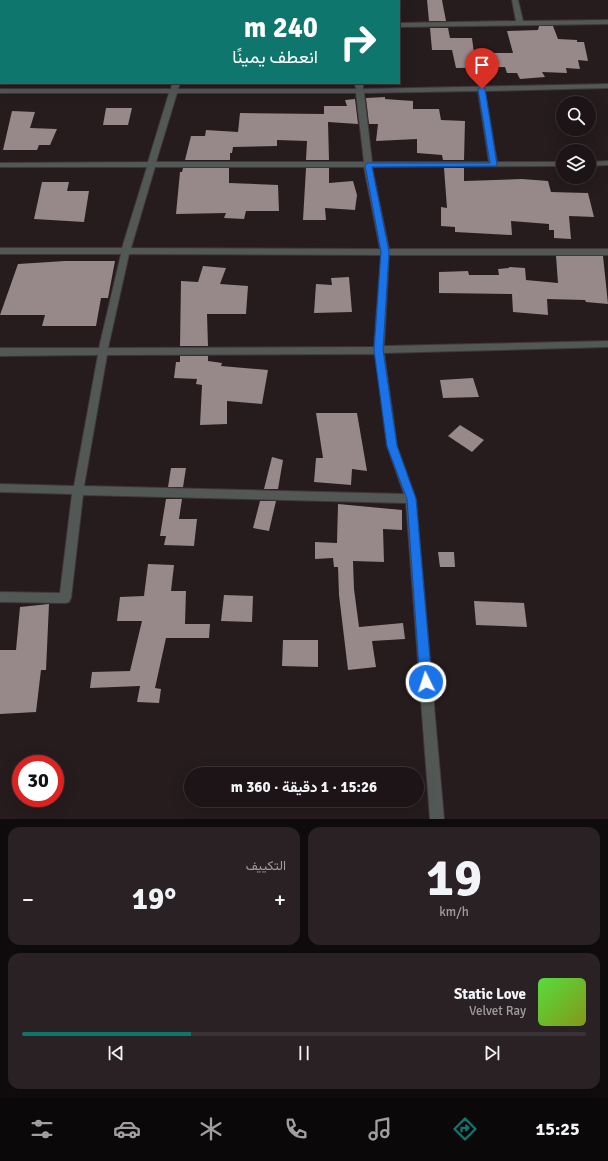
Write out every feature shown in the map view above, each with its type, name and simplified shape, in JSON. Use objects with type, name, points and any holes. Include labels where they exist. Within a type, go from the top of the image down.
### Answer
[{"type":"street","points":[[515,0],[520,22]]},
{"type":"street","points":[[400,25],[520,22],[608,22]]},
{"type":"street","points":[[0,91],[174,87],[359,87],[482,89],[608,86]]},
{"type":"street","points":[[0,598],[66,598],[78,491],[103,350],[126,250],[174,87]]},
{"type":"street","points":[[359,87],[368,165],[385,252],[378,350],[392,446],[411,499],[437,819]]},
{"type":"street","points":[[482,89],[494,165]]},
{"type":"street","points":[[0,165],[556,164]]},
{"type":"street","points":[[596,164],[608,164]]},
{"type":"street","points":[[0,251],[126,250],[608,252]]},
{"type":"street","points":[[0,352],[103,350],[378,350],[608,344]]},
{"type":"street","points":[[0,488],[411,499]]},
{"type":"building","points":[[427,0],[442,0],[446,21],[429,21]]},
{"type":"building","points":[[539,26],[553,26],[558,39],[584,42],[588,61],[578,60],[580,69],[566,68],[567,73],[542,72],[545,77],[520,79],[517,73],[507,73],[505,67],[456,68],[452,50],[432,50],[430,28],[448,28],[450,38],[472,38],[474,53],[513,53],[507,31],[538,30]]},
{"type":"building","points":[[385,97],[385,99],[413,101],[413,109],[439,109],[441,120],[465,121],[464,160],[443,160],[442,155],[417,153],[417,139],[376,141],[378,124],[369,124],[366,98]]},
{"type":"building","points":[[355,99],[358,124],[328,122],[329,160],[306,160],[307,141],[277,140],[277,146],[233,147],[232,153],[230,153],[230,160],[185,160],[191,136],[205,136],[206,130],[238,132],[240,113],[324,114],[324,106],[347,106],[345,100]]},
{"type":"building","points":[[106,108],[132,108],[128,125],[103,125]]},
{"type":"building","points":[[12,111],[35,112],[30,128],[57,129],[50,145],[39,145],[37,150],[3,150]]},
{"type":"building","points":[[183,168],[229,168],[229,183],[278,185],[279,211],[246,211],[244,219],[224,218],[226,213],[176,214],[180,172],[182,172]]},
{"type":"building","points":[[306,168],[329,168],[329,183],[353,181],[357,195],[355,210],[325,208],[326,220],[303,220]]},
{"type":"building","points":[[444,168],[464,168],[464,181],[522,179],[548,181],[551,192],[588,193],[594,217],[569,216],[571,239],[554,238],[554,230],[549,230],[549,224],[511,221],[512,235],[455,232],[455,227],[441,226],[441,207],[447,208]]},
{"type":"building","points":[[42,182],[69,182],[67,191],[89,191],[84,222],[34,219]]},
{"type":"building","points":[[556,256],[603,256],[608,304],[586,302],[585,300],[547,299],[548,315],[513,312],[512,294],[439,293],[439,272],[468,271],[469,275],[499,275],[498,269],[509,267],[525,268],[526,280],[558,283]]},
{"type":"building","points":[[65,261],[115,261],[108,298],[101,298],[96,326],[42,326],[45,315],[0,315],[18,264]]},
{"type":"building","points":[[203,266],[226,268],[220,284],[248,286],[246,314],[207,314],[208,346],[180,346],[181,281],[198,282]]},
{"type":"building","points":[[349,277],[352,312],[314,313],[316,284],[332,285],[331,278]]},
{"type":"building","points":[[180,356],[208,356],[208,361],[222,363],[221,366],[268,370],[262,404],[227,401],[227,424],[200,425],[202,385],[196,384],[197,379],[174,378],[176,362],[180,362]]},
{"type":"building","points":[[473,378],[479,397],[443,398],[440,380]]},
{"type":"building","points":[[316,413],[357,413],[367,471],[352,469],[351,485],[314,482],[316,458],[323,458]]},
{"type":"building","points":[[460,425],[484,440],[472,452],[448,436]]},
{"type":"building","points":[[272,457],[283,460],[278,489],[264,489]]},
{"type":"building","points":[[171,468],[186,468],[183,487],[168,487]]},
{"type":"building","points":[[166,499],[182,499],[179,519],[197,519],[194,546],[164,545],[166,536],[160,536]]},
{"type":"building","points":[[260,501],[276,501],[269,531],[253,528]]},
{"type":"building","points":[[338,504],[402,510],[402,530],[383,529],[384,562],[353,561],[354,589],[359,627],[403,623],[405,639],[372,641],[376,667],[348,670],[339,595],[338,567],[334,567],[333,558],[315,559],[315,542],[337,543]]},
{"type":"building","points":[[438,552],[454,552],[455,567],[440,567]]},
{"type":"building","points":[[148,564],[174,565],[171,591],[186,591],[185,624],[210,624],[209,638],[166,638],[155,688],[161,689],[159,703],[137,702],[140,686],[90,688],[92,672],[130,671],[142,621],[117,621],[120,597],[144,596]]},
{"type":"building","points":[[224,595],[253,596],[252,622],[221,621]]},
{"type":"building","points":[[474,601],[524,603],[527,627],[476,625]]},
{"type":"building","points":[[49,604],[46,670],[41,670],[36,712],[0,714],[0,650],[16,650],[20,607]]},
{"type":"building","points":[[283,640],[318,640],[318,667],[282,666]]},
{"type":"route","points":[[426,682],[411,499],[392,446],[378,350],[385,252],[368,165],[494,165],[482,89]]}]
